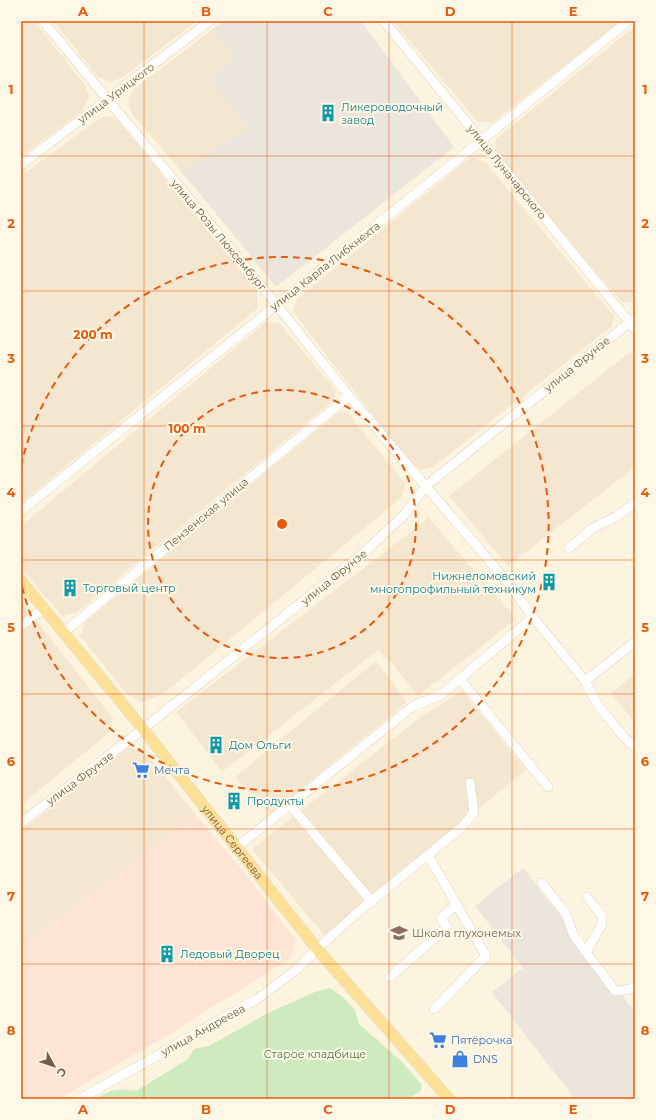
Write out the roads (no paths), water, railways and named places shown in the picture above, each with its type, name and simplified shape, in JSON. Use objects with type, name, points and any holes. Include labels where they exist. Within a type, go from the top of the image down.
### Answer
[{"type":"main road","name":"улица Сергеева","points":[[21,581],[143,729],[317,949],[449,1099]]},
{"type":"street","name":"улица Розы Люксембург","points":[[44,21],[107,100],[276,304],[349,396],[509,584],[533,617],[585,681],[599,707],[624,737],[635,746]]},
{"type":"street","name":"улица Урицкого","points":[[21,165],[210,21]]},
{"type":"street","name":"улица Луначарского","points":[[384,21],[633,323]]},
{"type":"street","name":"улица Карла Либкнехта","points":[[21,511],[276,304],[482,141],[628,21]]},
{"type":"street","name":"улица Фрунзе","points":[[21,823],[143,729],[368,549],[404,515],[426,486],[633,323]]},
{"type":"street","name":"Пензенская улица","points":[[63,633],[349,396]]},
{"type":"street","points":[[569,548],[593,528],[616,517],[635,503]]},
{"type":"street","points":[[21,626],[43,609]]},
{"type":"street","points":[[237,847],[412,707],[442,694],[533,617]]},
{"type":"street","points":[[585,681],[635,642]]},
{"type":"street","points":[[460,679],[548,787]]},
{"type":"street","name":"улица Андреева","points":[[80,1099],[257,999],[295,971],[317,949],[462,827],[474,812],[470,783]]},
{"type":"street","points":[[290,805],[372,902]]},
{"type":"street","points":[[428,855],[486,956],[434,1009]]},
{"type":"street","points":[[542,883],[566,914],[574,936],[616,991],[632,989],[635,986]]},
{"type":"street","points":[[586,952],[602,924],[602,916],[587,897]]},
{"type":"street","points":[[390,977],[447,927],[441,918],[457,904]]},
{"type":"place","name":"Ликероводочный завод","points":[[328,113]]},
{"type":"place","name":"Нижнеломовский многопрофильный техникум","points":[[549,582]]},
{"type":"place","name":"Торговый центр","points":[[70,588]]},
{"type":"place","name":"Дом Ольги","points":[[216,745]]},
{"type":"place","name":"Мечта","points":[[141,770]]},
{"type":"place","name":"Продукты","points":[[234,801]]},
{"type":"place","name":"Школа глухонемых","points":[[399,933]]},
{"type":"place","name":"Ледовый Дворец","points":[[167,954]]},
{"type":"place","name":"Пятёрочка","points":[[438,1040]]},
{"type":"place","name":"DNS","points":[[460,1059]]},
{"type":"park label","name":"Старое кладбище","points":[[315,1054]]}]
